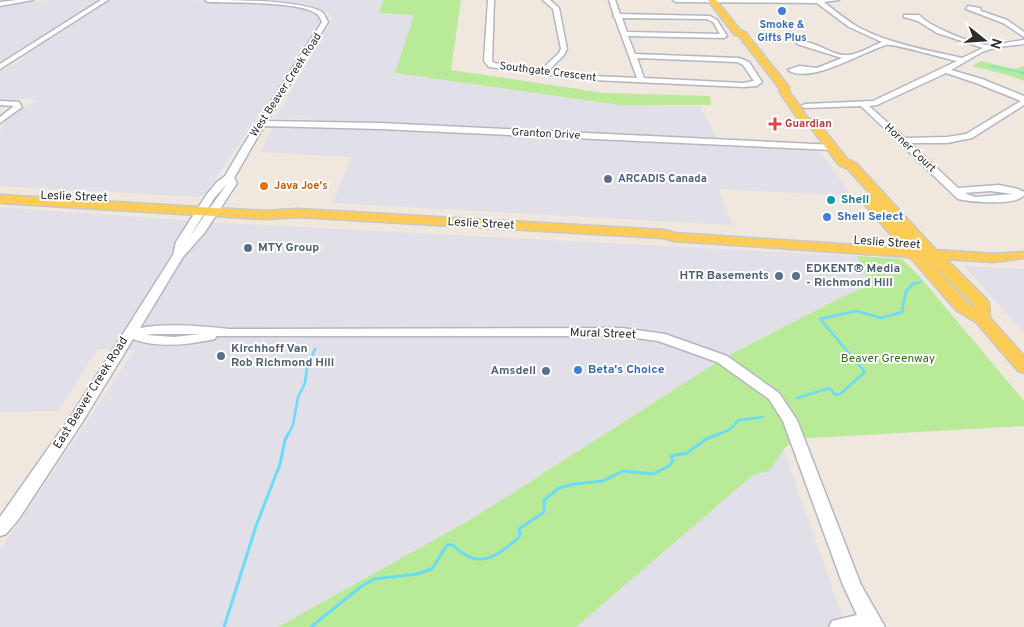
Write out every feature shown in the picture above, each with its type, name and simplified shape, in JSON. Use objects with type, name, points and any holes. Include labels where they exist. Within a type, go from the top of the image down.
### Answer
[{"type":"main road","points":[[716,1],[744,32],[742,34],[785,89],[784,91],[799,106],[805,121],[813,123],[832,147],[842,162],[840,166],[919,249],[962,307],[982,318],[1024,367]]},
{"type":"main road","name":"Leslie Street","points":[[0,194],[210,207],[266,215],[298,213],[664,234],[674,237],[919,249],[994,258],[1022,255]]},
{"type":"main road","name":"Leslie Street","points":[[0,199],[210,207]]},
{"type":"street","points":[[0,4],[30,0]]},
{"type":"street","points":[[0,68],[105,0]]},
{"type":"street","name":"West Beaver Creek Road","points":[[208,0],[284,3],[309,8],[324,17],[325,22],[323,28],[261,123],[229,178],[232,183],[210,207]]},
{"type":"street","name":"Southgate Crescent","points":[[490,0],[488,61],[495,65],[593,78],[743,85],[758,82],[746,64],[739,60],[633,56]]},
{"type":"street","points":[[544,71],[562,54],[564,49],[556,8],[546,0]]},
{"type":"street","points":[[612,0],[616,16],[641,80]]},
{"type":"street","points":[[676,0],[716,1]]},
{"type":"street","points":[[694,0],[836,0]]},
{"type":"street","points":[[818,1],[854,27],[888,42],[966,60]]},
{"type":"street","points":[[978,11],[1006,21],[1024,35]]},
{"type":"street","points":[[616,16],[708,17],[715,21],[724,36],[624,34]]},
{"type":"street","points":[[918,19],[941,32],[993,48]]},
{"type":"street","points":[[809,71],[824,68],[888,42]]},
{"type":"street","points":[[799,106],[840,108],[886,99],[966,60],[976,58],[993,48],[1024,43]]},
{"type":"street","points":[[811,47],[848,57]]},
{"type":"street","points":[[944,71],[979,81],[1024,100]]},
{"type":"street","points":[[903,141],[947,140],[969,136],[979,132],[1024,100]]},
{"type":"street","points":[[0,103],[16,104],[18,107],[0,122]]},
{"type":"street","name":"Horner Court","points":[[864,104],[962,197],[975,200],[1018,197],[1020,194],[1015,190],[1006,188],[956,191]]},
{"type":"street","name":"Granton Drive","points":[[261,123],[832,147]]},
{"type":"street","name":"East Beaver Creek Road","points":[[0,529],[12,515],[78,417],[179,255],[194,242],[210,207]]},
{"type":"street","name":"Mural Street","points":[[128,334],[148,339],[193,339],[223,333],[622,332],[660,337],[722,359],[774,396],[790,420],[852,585],[872,624]]},
{"type":"street","points":[[839,627],[872,624]]},
{"type":"shaded area","points":[[51,0],[187,0],[277,3],[307,9],[318,14],[323,21],[205,194],[197,197],[0,186],[0,131],[7,119],[23,107],[35,102],[34,99],[30,98],[0,101],[0,71],[25,58],[11,57],[0,63],[0,7]]},
{"type":"shaded area","points":[[243,0],[384,0],[379,13],[415,15],[395,73],[620,105],[700,106],[721,146],[820,152],[852,196],[718,189],[733,225],[333,203],[351,157],[260,152],[273,127],[437,133],[441,125],[275,118],[333,18],[325,11],[306,4]]},
{"type":"shaded area","points":[[0,207],[223,223],[857,256],[870,285],[840,298],[722,359],[475,517],[278,627],[0,627],[0,550],[135,350],[98,349],[58,411],[0,412]]},
{"type":"shaded area","points":[[964,266],[1024,269],[1024,333]]},
{"type":"shaded area","points":[[783,448],[846,627],[576,627]]},
{"type":"green space","points":[[384,0],[461,0],[451,70],[604,93],[710,96],[711,105],[620,105],[395,73],[414,15],[379,13]]},
{"type":"green space","points":[[981,61],[1015,69],[1024,66],[1024,81],[972,66]]},
{"type":"green space","name":"Beaver Greenway","points":[[857,256],[902,259],[920,277],[1024,401],[1024,426],[794,439],[783,450],[769,471],[753,475],[576,627],[278,627],[475,517],[722,359],[840,298],[870,285]]},
{"type":"waterway","points":[[990,66],[1024,73],[1019,72]]},
{"type":"waterway","points":[[913,284],[921,282]]},
{"type":"waterway","points":[[797,398],[829,388],[836,395],[840,394],[865,372],[820,319],[856,311],[881,318],[902,312],[906,291],[913,284]]},
{"type":"waterway","points":[[288,435],[293,425],[298,397],[305,383],[307,367],[315,349]]},
{"type":"waterway","points":[[716,435],[729,430],[739,420],[763,417]]},
{"type":"waterway","points":[[224,627],[256,526],[280,464],[288,434]]},
{"type":"waterway","points":[[311,627],[359,588],[374,579],[417,574],[432,569],[447,545],[453,545],[470,558],[479,559],[487,558],[504,550],[520,536],[519,529],[544,512],[544,500],[559,488],[574,484],[603,481],[623,471],[653,474],[669,466],[673,461],[671,456],[687,453],[706,439],[719,434]]},
{"type":"place","name":"Smoke & Gifts Plus","points":[[782,11]]},
{"type":"place","name":"Guardian","points":[[775,124]]},
{"type":"place","name":"ARCADIS Canada","points":[[608,179]]},
{"type":"place","name":"Java Joe's","points":[[264,186]]},
{"type":"place","name":"Shell","points":[[831,200]]},
{"type":"place","name":"Shell Select","points":[[827,217]]},
{"type":"place","name":"MTY Group","points":[[248,248]]},
{"type":"place","name":"HTR Basements","points":[[779,276]]},
{"type":"place","name":"EDKENT® Media - Richmond Hill","points":[[796,276]]},
{"type":"place","name":"Kirchhoff Van Rob Richmond Hill","points":[[221,356]]},
{"type":"place","name":"Beta's Choice","points":[[578,370]]},
{"type":"place","name":"Amsdell","points":[[546,371]]}]
